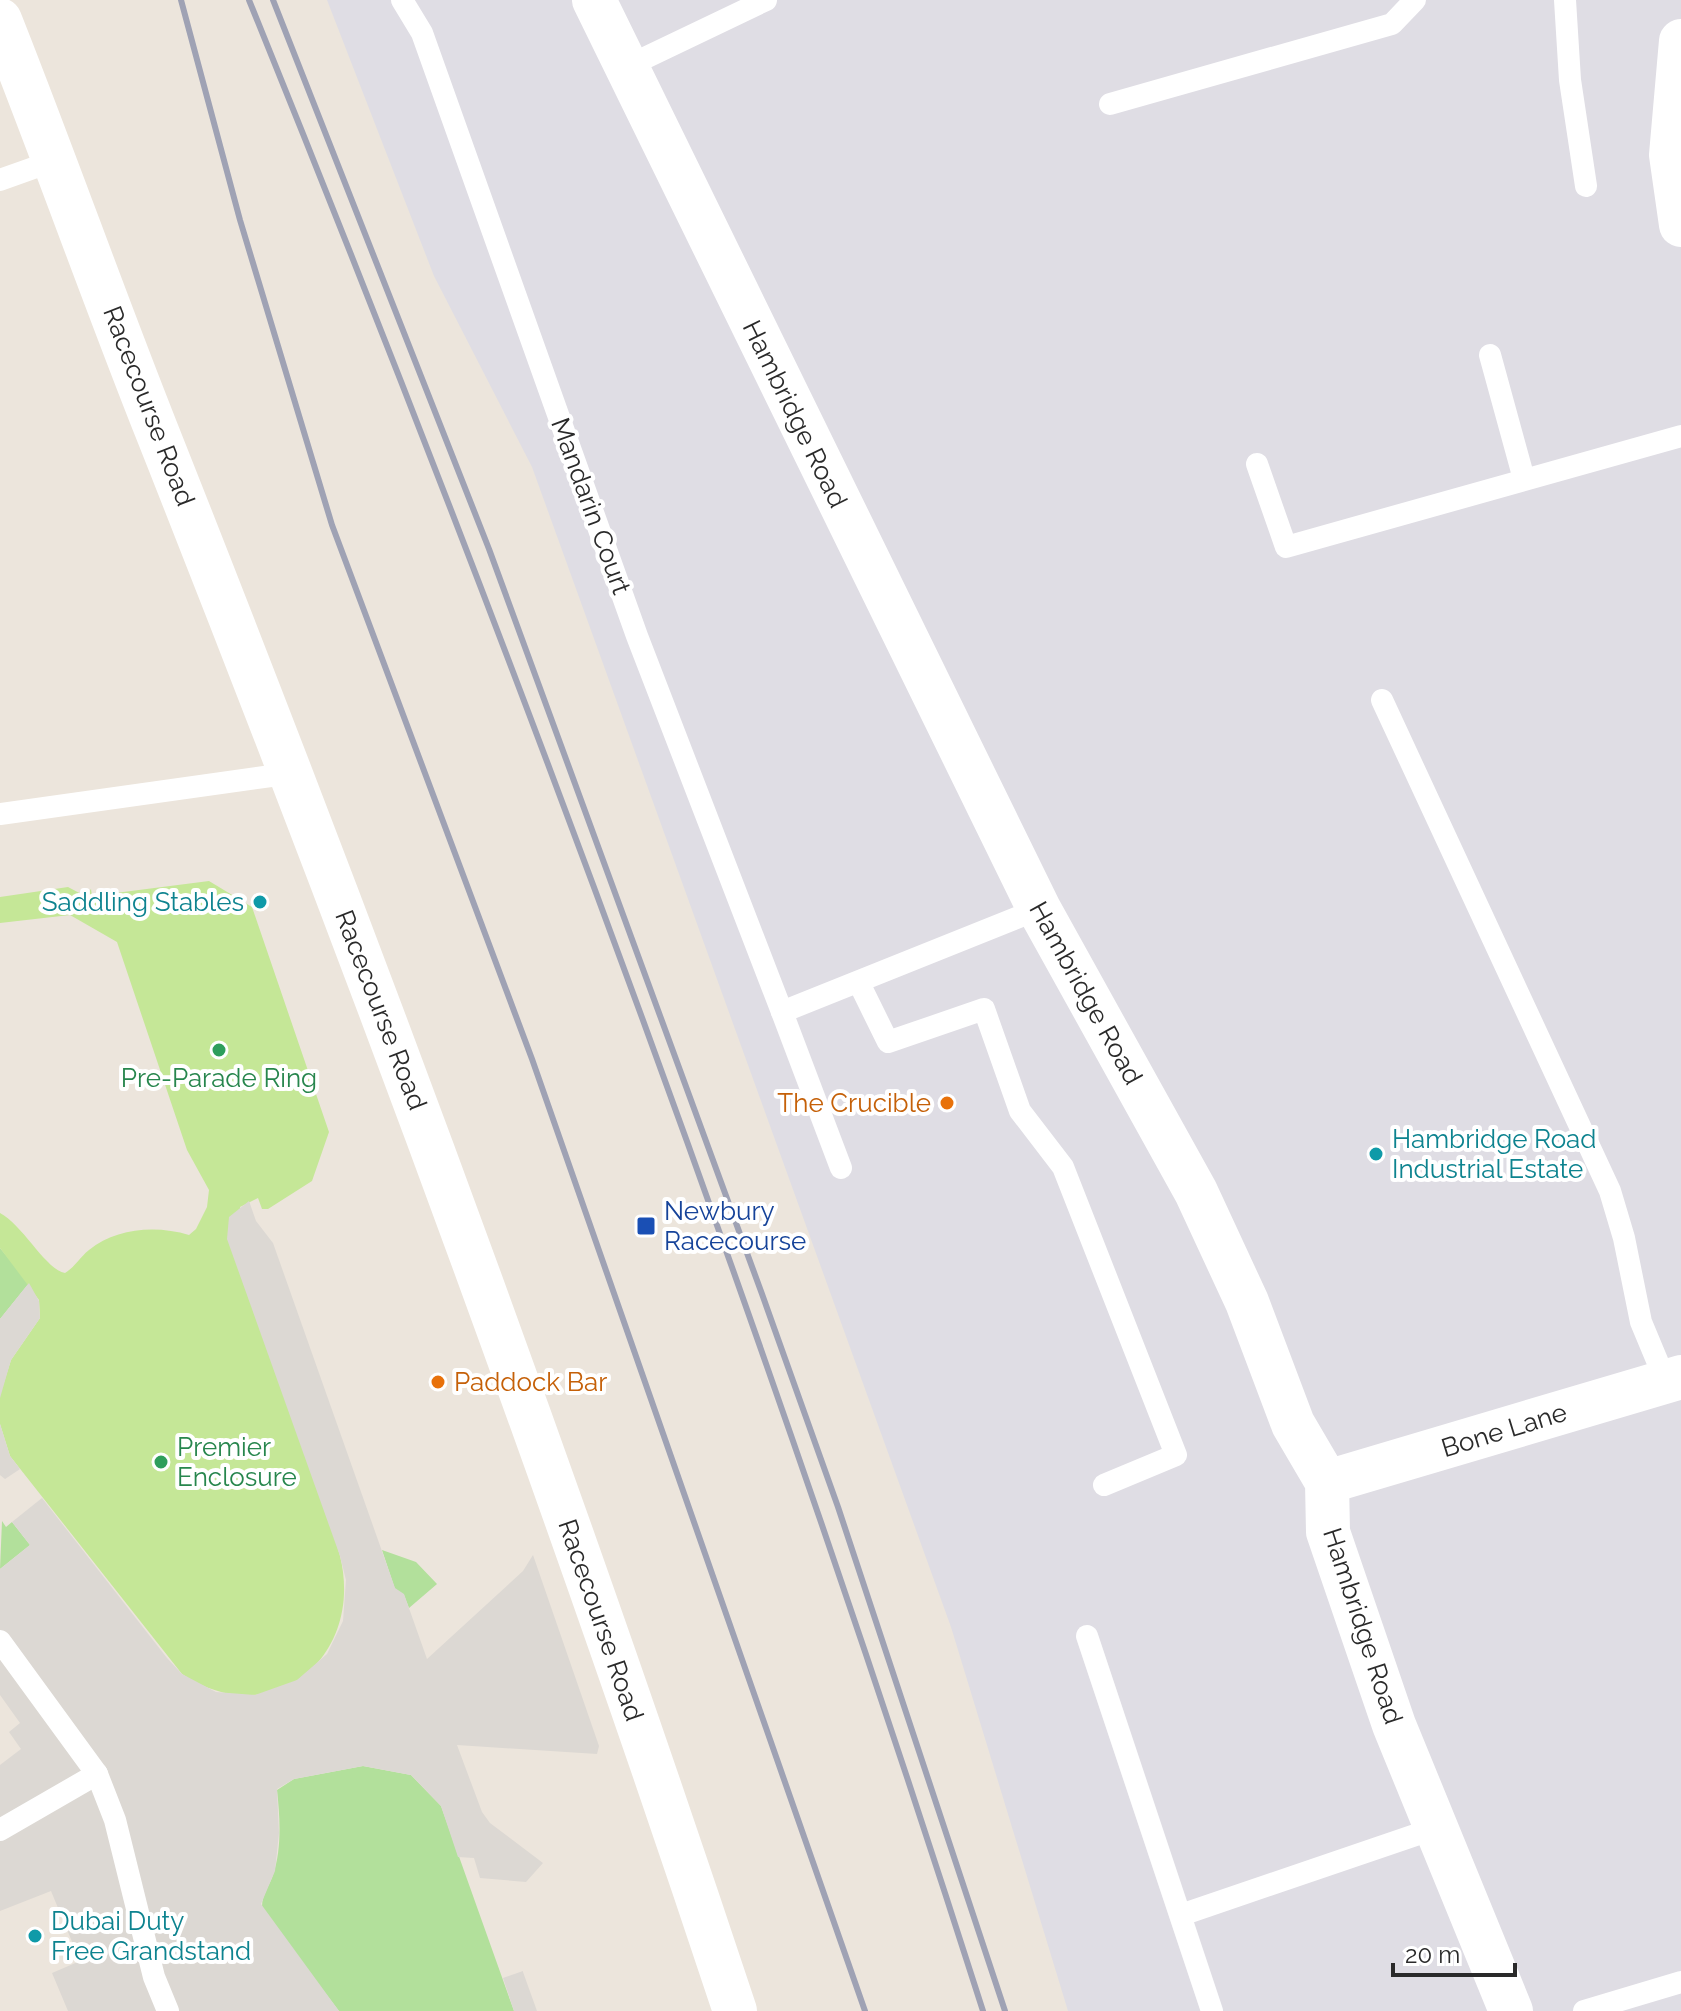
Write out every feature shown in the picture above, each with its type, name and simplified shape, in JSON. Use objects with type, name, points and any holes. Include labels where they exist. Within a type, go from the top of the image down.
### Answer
[{"type":"street","name":"Hambridge Road","points":[[594,0],[624,68],[1039,909],[1196,1192],[1247,1302],[1293,1424],[1327,1482],[1328,1532],[1394,1725],[1511,2011]]},
{"type":"street","name":"Racecourse Road","points":[[0,20],[56,160],[155,428],[293,773],[564,1510],[735,2011]]},
{"type":"street","points":[[1681,41],[1675,72],[1671,155],[1681,225]]},
{"type":"street","name":"Bone Lane","points":[[1327,1482],[1673,1379]]},
{"type":"lane","name":"Mandarin Court","points":[[402,0],[422,33],[637,636],[841,1168]]},
{"type":"lane","points":[[624,68],[766,0]]},
{"type":"lane","points":[[1110,104],[1392,24],[1415,0]]},
{"type":"lane","points":[[1565,0],[1570,80],[1586,186]]},
{"type":"lane","points":[[0,180],[56,160]]},
{"type":"lane","points":[[1490,355],[1524,479]]},
{"type":"lane","points":[[1257,464],[1286,547],[1681,436]]},
{"type":"lane","points":[[1382,700],[1610,1191],[1624,1238],[1641,1322],[1673,1379]]},
{"type":"lane","points":[[0,814],[293,773]]},
{"type":"lane","points":[[782,1012],[1039,909]]},
{"type":"lane","points":[[859,983],[888,1042],[984,1009],[1020,1111],[1063,1167],[1176,1455],[1104,1485]]},
{"type":"lane","points":[[1087,1636],[1212,2011]]},
{"type":"lane","points":[[0,1641],[97,1774],[115,1820],[154,1977],[168,2011]]},
{"type":"lane","points":[[0,1830],[97,1774]]},
{"type":"lane","points":[[1181,1915],[1436,1828]]},
{"type":"lane","points":[[1584,2011],[1681,1982]]},
{"type":"shaded area","points":[[327,0],[1681,0],[1681,2011],[1068,2011],[951,1627],[532,467],[434,276]]},
{"type":"shaded area","points":[[249,1201],[256,1221],[273,1243],[395,1588],[404,1594],[427,1659],[523,1571],[533,1555],[599,1746],[597,1754],[457,1745],[482,1812],[490,1823],[543,1863],[526,1882],[480,1878],[474,1858],[458,1857],[441,1806],[411,1775],[363,1766],[294,1779],[277,1789],[279,1833],[275,1871],[261,1904],[339,2011],[68,2011],[52,1973],[80,1961],[51,1891],[0,1911],[0,1765],[21,1749],[9,1732],[20,1723],[0,1695],[0,1569],[30,1545],[12,1522],[42,1498],[167,1658],[182,1674],[216,1692],[255,1695],[297,1680],[327,1654],[343,1621],[346,1580],[340,1556],[227,1239],[229,1217]]},
{"type":"shaded area","points":[[29,1283],[39,1301],[40,1318],[11,1360],[0,1398],[0,1319]]},
{"type":"shaded area","points":[[0,1424],[10,1456],[20,1469],[5,1479],[0,1475]]},
{"type":"shaded area","points":[[523,1971],[537,2011],[514,2011],[503,1978]]},
{"type":"green space","name":"Premier Enclosure","points":[[209,881],[252,907],[329,1132],[312,1181],[268,1209],[262,1209],[258,1198],[240,1207],[340,1556],[344,1593],[338,1626],[324,1654],[304,1676],[278,1690],[248,1695],[215,1690],[182,1674],[10,1456],[0,1424],[0,1395],[11,1360],[40,1318],[39,1300],[0,1248],[0,1213],[50,1264],[65,1273],[100,1243],[124,1233],[163,1230],[189,1235],[196,1229],[207,1207],[209,1190],[187,1150],[117,942],[70,915],[0,923],[0,897],[68,887],[85,896],[91,889],[92,896]]},
{"type":"green space","points":[[0,1248],[29,1283],[0,1319]]},
{"type":"green space","points":[[2,1521],[6,1527],[12,1522],[30,1545],[0,1569]]},
{"type":"green space","points":[[382,1550],[416,1562],[437,1584],[409,1608],[404,1595],[395,1589]]},
{"type":"green space","points":[[363,1766],[411,1775],[441,1806],[514,2011],[339,2011],[263,1912],[263,1898],[278,1855],[277,1790],[294,1779]]},
{"type":"railway","points":[[181,0],[240,220],[332,525],[532,1059],[865,2011]]},
{"type":"railway","points":[[249,0],[446,497],[635,998],[814,1503],[983,2011]]},
{"type":"railway","points":[[273,0],[489,549],[762,1294],[838,1507],[1005,2011]]},
{"type":"place","name":"Saddling Stables","points":[[260,902]]},
{"type":"place","name":"Pre-Parade Ring","points":[[219,1050]]},
{"type":"place","name":"The Crucible","points":[[947,1103]]},
{"type":"place","name":"Hambridge Road Industrial Estate","points":[[1376,1154]]},
{"type":"place","name":"Newbury Racecourse","points":[[646,1226]]},
{"type":"place","name":"Paddock Bar","points":[[438,1382]]},
{"type":"place","name":"Premier Enclosure","points":[[161,1462]]},
{"type":"place","name":"Dubai Duty Free Grandstand","points":[[35,1936]]}]
